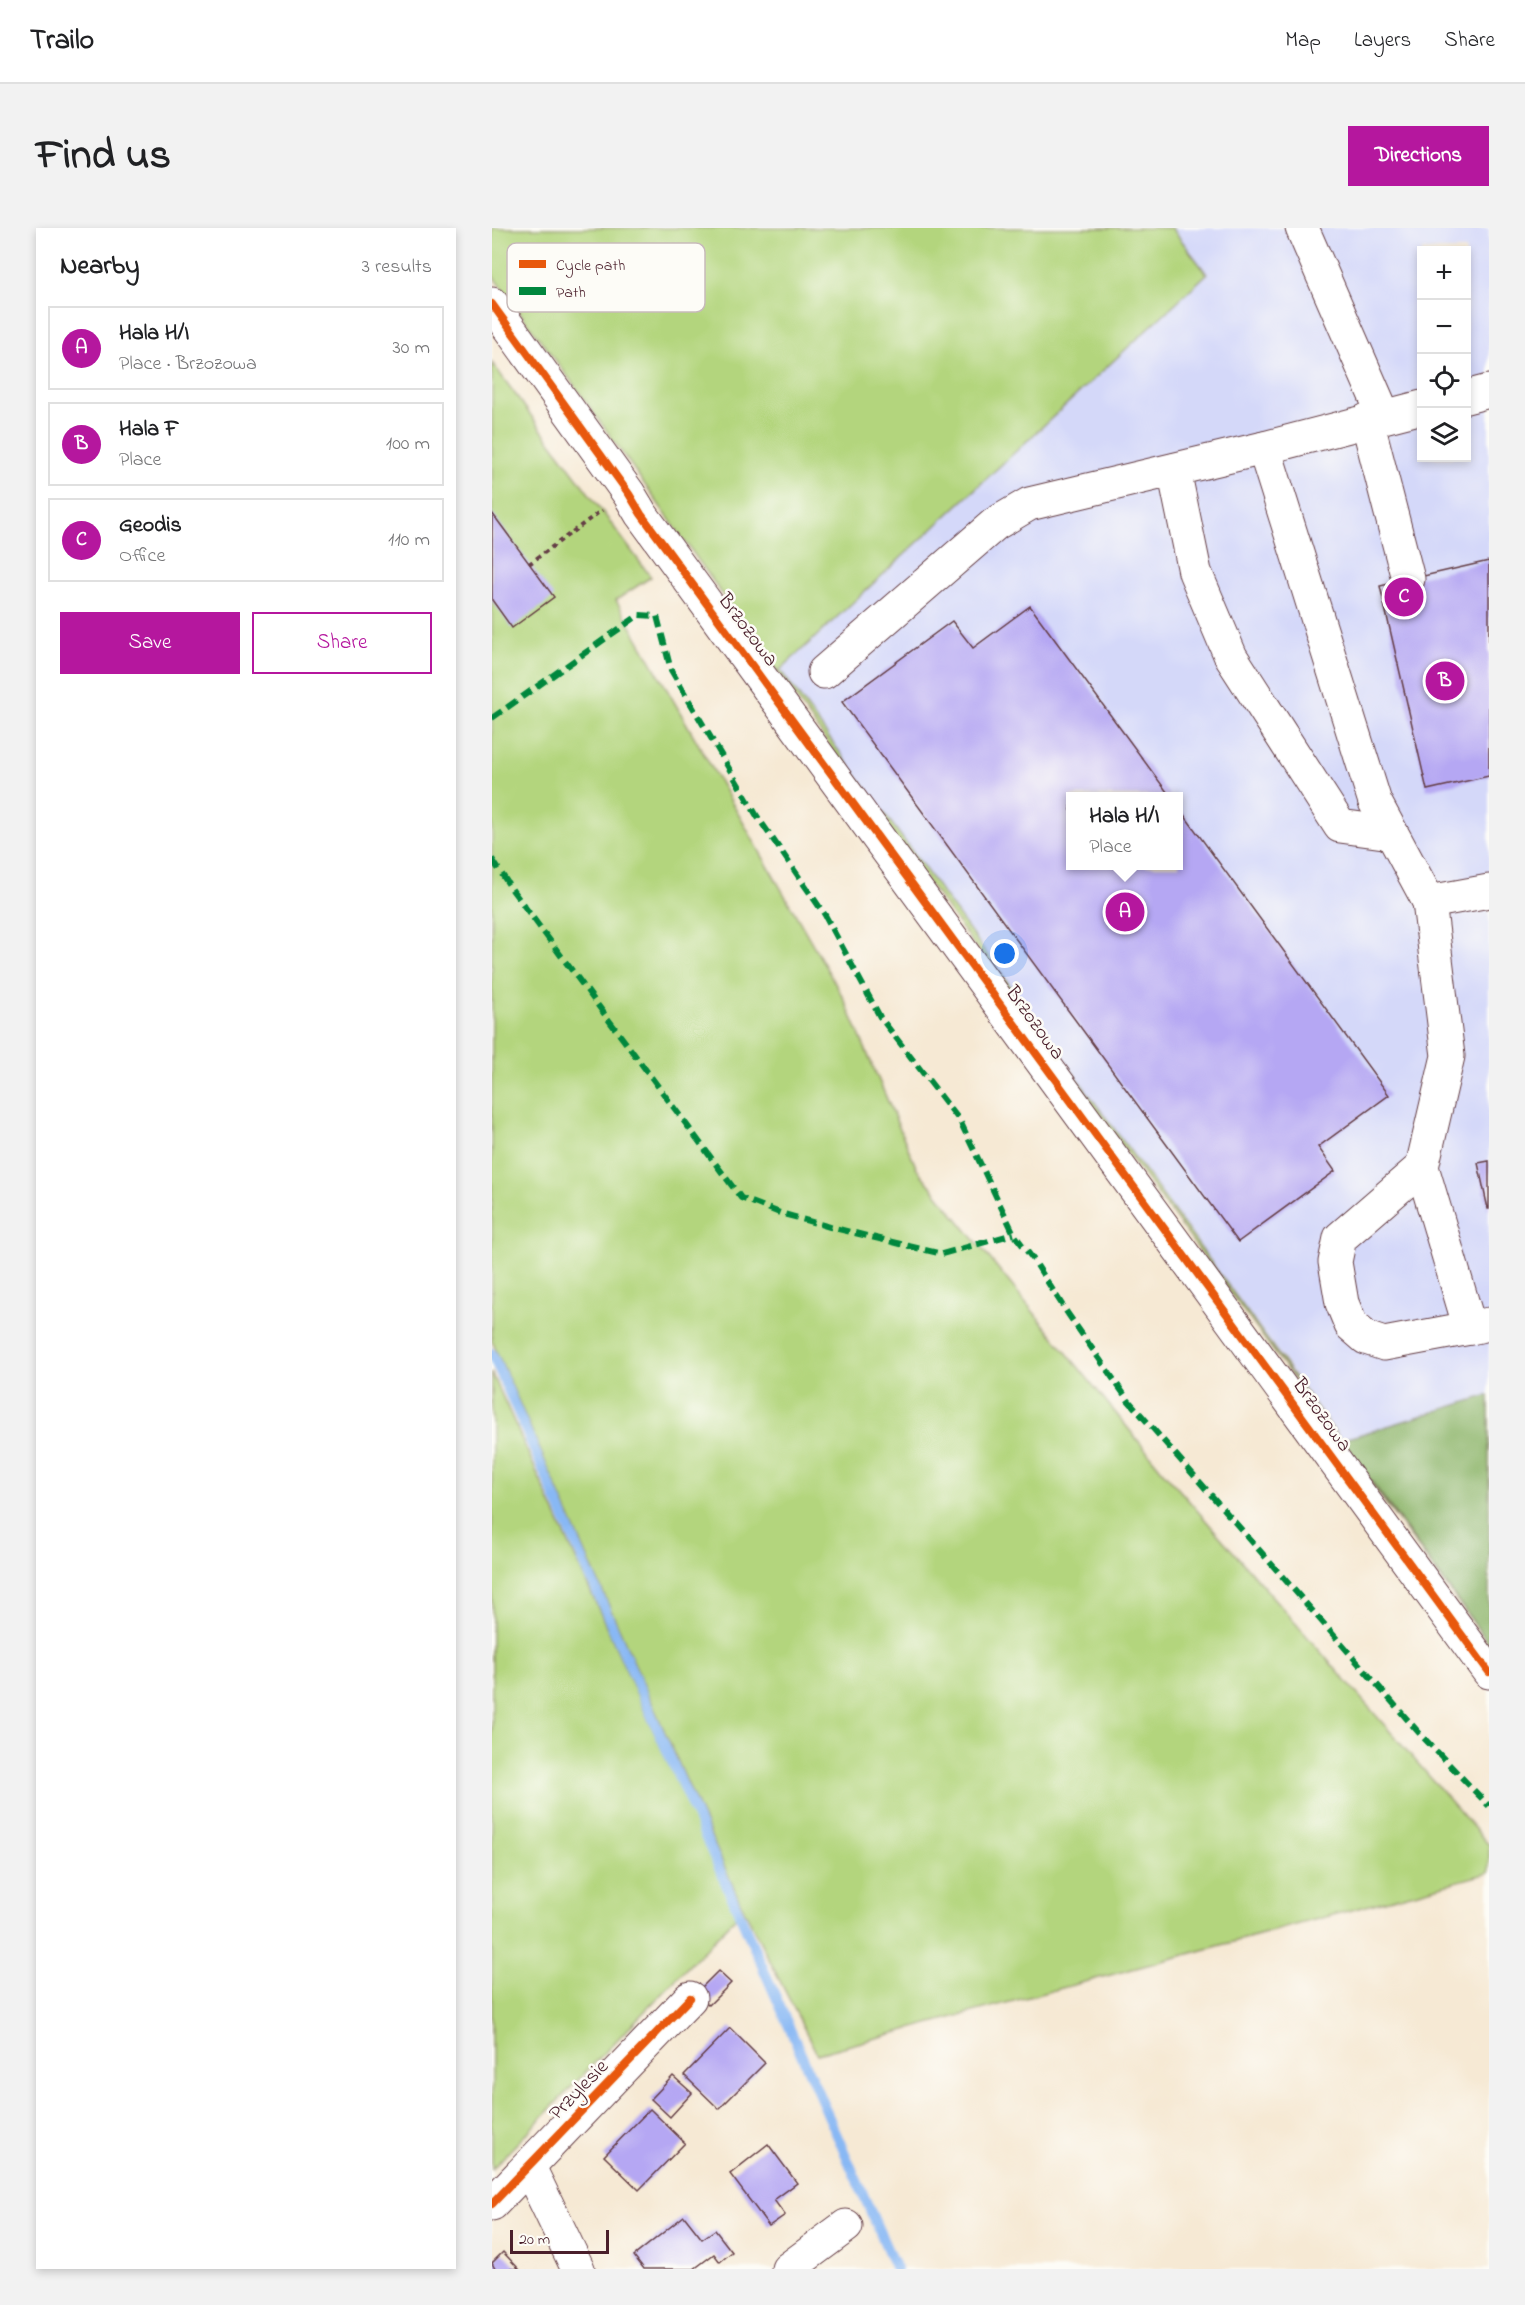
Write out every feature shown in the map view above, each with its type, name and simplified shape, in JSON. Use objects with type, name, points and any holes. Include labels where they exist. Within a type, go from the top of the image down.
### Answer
[{"type":"street","points":[[1302,228],[1376,418],[1408,579]]},
{"type":"street","name":"Brzozowa","points":[[492,304],[641,514],[1489,1672]]},
{"type":"street","points":[[1471,396],[1489,391]]},
{"type":"street","points":[[824,672],[995,524],[1029,504],[1264,448],[1418,408]]},
{"type":"street","points":[[1264,448],[1375,802],[1429,903],[1448,1056],[1422,1167],[1479,1326],[1384,1344],[1366,1338],[1351,1325],[1342,1303],[1335,1262],[1340,1238],[1422,1167]]},
{"type":"street","points":[[1174,470],[1195,572],[1231,657],[1340,826],[1391,832]]},
{"type":"street","points":[[1429,903],[1489,891]]},
{"type":"street","name":"Przylesie","points":[[492,2204],[690,1998]]},
{"type":"street","points":[[529,2167],[578,2269]]},
{"type":"street","points":[[788,2269],[846,2226]]},
{"type":"path","points":[[529,564],[610,504]]},
{"type":"shaded area","points":[[1172,228],[1489,228],[1489,1395],[1342,1440],[780,670],[1207,274]]},
{"type":"green space","points":[[492,228],[1172,228],[1207,274],[780,670],[1489,1644],[885,824],[577,389],[520,312],[705,312],[705,243],[507,243],[507,295],[492,275]]},
{"type":"green space","points":[[492,363],[651,577],[616,600],[844,999],[917,1169],[1162,1470],[1489,1845],[1489,1873],[817,2054],[740,1902],[492,1341]]},
{"type":"green space","points":[[492,1373],[737,1916],[492,2169]]},
{"type":"green space","points":[[1489,1395],[1489,1644],[1342,1440]]},
{"type":"building","points":[[492,513],[554,597],[512,628],[492,600]]},
{"type":"building","points":[[1489,561],[1489,776],[1427,790],[1380,586]]},
{"type":"building","points":[[1030,606],[1167,792],[1066,792],[1066,870],[1183,870],[1183,813],[1389,1095],[1318,1147],[1335,1171],[1238,1242],[842,702],[952,621],[973,648]]},
{"type":"building","points":[[1489,1161],[1489,1209],[1488,1209],[1478,1163]]},
{"type":"building","points":[[718,1971],[731,1983],[709,2005],[696,1993]]},
{"type":"building","points":[[730,2028],[765,2063],[719,2109],[684,2075]]},
{"type":"building","points":[[673,2076],[692,2093],[670,2117],[651,2099]]},
{"type":"building","points":[[650,2109],[685,2143],[639,2190],[604,2156]]},
{"type":"building","points":[[768,2144],[797,2183],[774,2200],[785,2215],[769,2226],[730,2174]]},
{"type":"building","points":[[684,2216],[702,2239],[715,2230],[732,2252],[720,2262],[714,2254],[694,2269],[644,2269],[634,2256]]},
{"type":"building","points":[[503,2252],[519,2269],[495,2269],[492,2263]]},
{"type":"waterway","points":[[492,1354],[896,2269]]},
{"type":"marked path","points":[[492,718],[639,615],[657,616],[671,670],[757,816],[825,915],[880,1017],[960,1121],[1014,1234],[1128,1400],[1421,1735],[1489,1806]]},
{"type":"marked path","points":[[492,859],[513,891],[741,1198],[780,1213],[830,1227],[942,1254],[1014,1234]]},
{"type":"cycle path","points":[[492,304],[641,514],[1489,1672]]},
{"type":"cycle path","points":[[492,2204],[690,1998]]},
{"type":"place","name":"Geodis","points":[[1404,597]]},
{"type":"place","name":"Hala F","points":[[1445,681]]},
{"type":"place","name":"Hala H/I","points":[[1125,912]]}]
